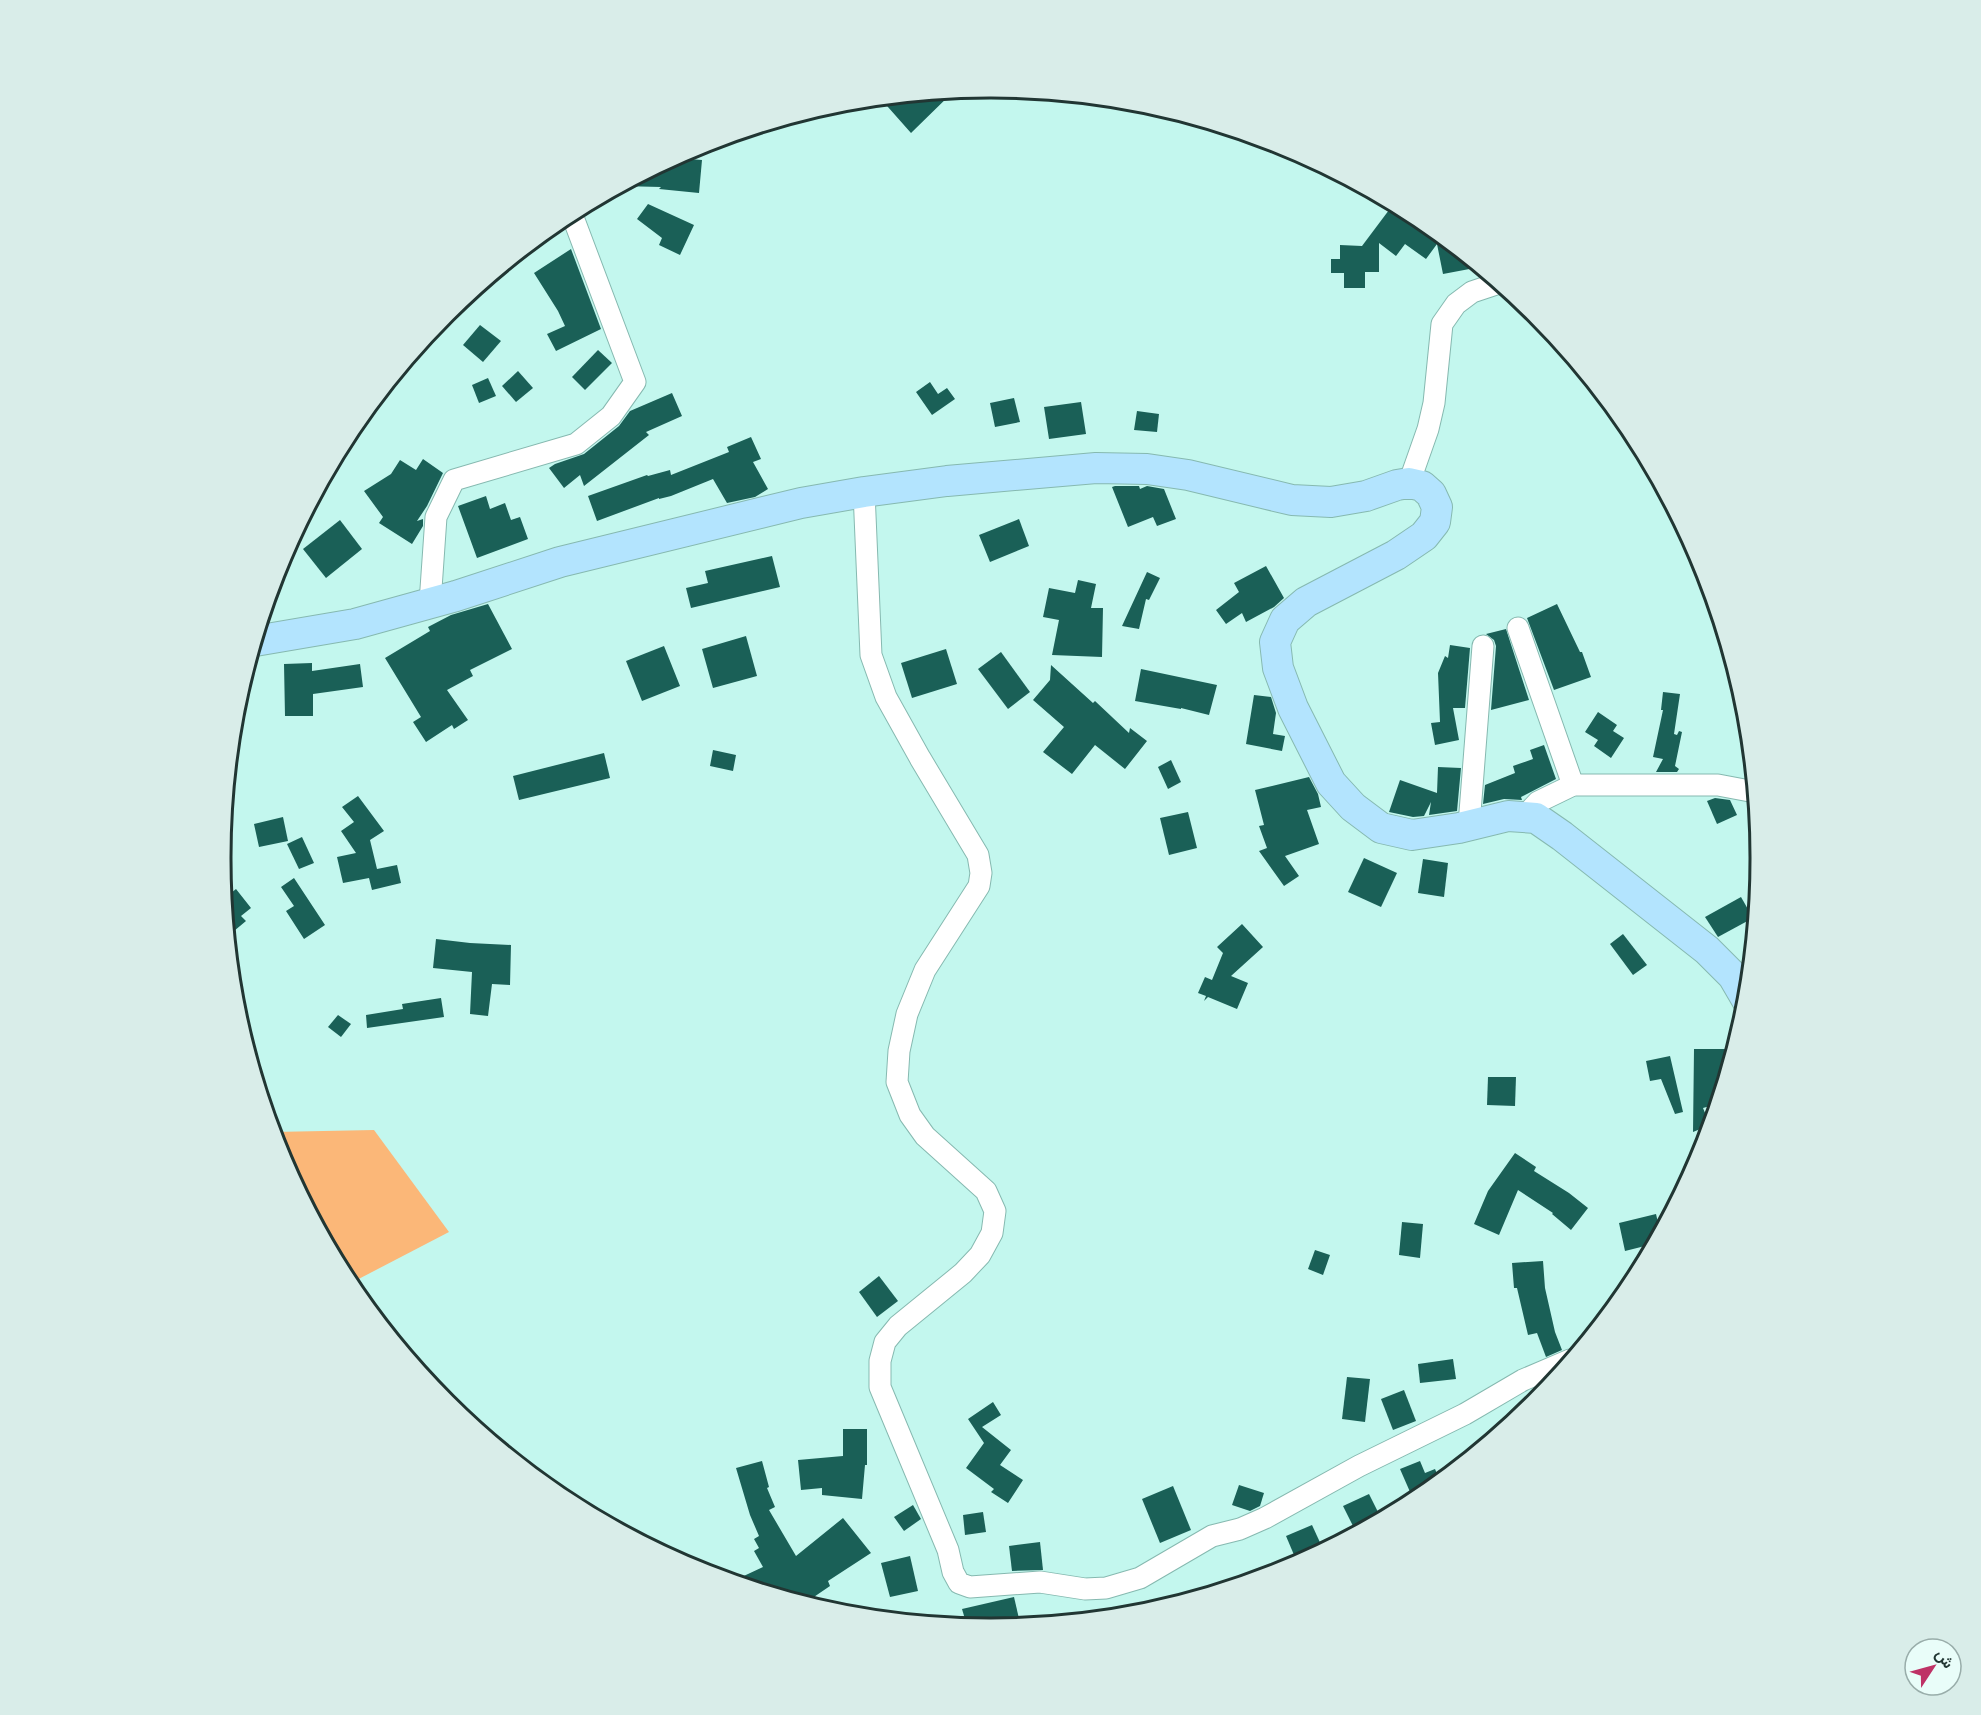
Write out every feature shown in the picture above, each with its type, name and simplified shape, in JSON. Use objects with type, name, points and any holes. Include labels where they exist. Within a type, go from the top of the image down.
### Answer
[{"type":"street","points":[[430,603],[436,517],[454,480],[576,444],[611,416],[635,382],[575,222]]},
{"type":"street","points":[[1408,483],[1428,429],[1434,403],[1442,324],[1456,304],[1472,292],[1491,286]]},
{"type":"street","points":[[263,639],[355,624],[560,562],[801,503],[946,481],[1096,468],[1147,469],[1178,473],[1292,500],[1331,502],[1366,496],[1408,483],[1422,486],[1431,494],[1437,507],[1436,522],[1424,536],[1396,555],[1306,602],[1285,620],[1275,642],[1278,668],[1293,708],[1331,783],[1353,807],[1381,828],[1412,835],[1508,816],[1536,818],[1707,950],[1733,976],[1739,987]]},
{"type":"street","points":[[864,492],[871,655],[886,697],[978,855],[981,873],[979,886],[925,970],[907,1014],[899,1051],[897,1082],[910,1115],[925,1136],[986,1191],[995,1211],[992,1233],[980,1255],[963,1273],[898,1326],[885,1342],[880,1361],[880,1387],[948,1550],[958,1583],[970,1587],[1040,1582],[1084,1589],[1106,1588],[1140,1578],[1212,1536],[1240,1529],[1265,1518],[1359,1466],[1465,1414],[1523,1380],[1555,1366]]},
{"type":"street","points":[[1518,628],[1573,785]]},
{"type":"street","points":[[1469,825],[1483,646]]},
{"type":"street","points":[[1524,817],[1538,802],[1573,785],[1718,784],[1747,790]]},
{"type":"shaded area","points":[[374,1130],[449,1232],[358,1279],[309,1194],[282,1132]]},
{"type":"building","points":[[946,99],[911,133],[886,105]]},
{"type":"building","points":[[691,159],[702,160],[699,193],[659,189],[661,187],[635,186],[672,168]]},
{"type":"building","points":[[648,204],[694,225],[680,255],[659,245],[662,238],[637,219]]},
{"type":"building","points":[[1389,211],[1413,226],[1470,269],[1443,274],[1437,244],[1426,259],[1405,244],[1396,256],[1379,243],[1379,272],[1365,272],[1365,288],[1344,288],[1344,273],[1331,273],[1331,259],[1340,259],[1340,245],[1362,246]]},
{"type":"building","points":[[571,249],[601,329],[556,351],[547,334],[565,326],[534,273]]},
{"type":"building","points":[[480,325],[501,341],[483,362],[463,345]]},
{"type":"building","points":[[598,350],[612,363],[585,390],[572,377]]},
{"type":"building","points":[[518,371],[533,388],[516,402],[502,386]]},
{"type":"building","points":[[488,378],[496,396],[479,403],[472,385]]},
{"type":"building","points":[[930,382],[938,394],[947,388],[955,399],[932,415],[916,392]]},
{"type":"building","points":[[672,393],[682,416],[646,432],[649,435],[584,486],[580,475],[564,488],[549,468],[584,454],[619,426],[630,411]]},
{"type":"building","points":[[1014,398],[1020,422],[995,427],[990,403]]},
{"type":"building","points":[[1081,402],[1086,434],[1049,439],[1044,407]]},
{"type":"building","points":[[1137,411],[1159,414],[1157,432],[1134,430]]},
{"type":"building","points":[[751,437],[761,459],[753,462],[768,489],[755,497],[727,503],[713,479],[597,521],[588,496],[647,475],[670,470],[671,475],[729,452],[727,447]]},
{"type":"building","points":[[423,459],[443,473],[417,521],[423,519],[423,526],[412,544],[379,523],[383,517],[364,491],[391,474],[400,460],[416,470]]},
{"type":"building","points":[[1139,486],[1140,489],[1147,486],[1164,489],[1176,519],[1157,526],[1153,517],[1128,527],[1112,487]]},
{"type":"building","points":[[486,496],[490,509],[505,503],[511,520],[520,517],[528,539],[477,558],[458,506]]},
{"type":"building","points":[[1019,519],[1029,546],[990,562],[979,535]]},
{"type":"building","points":[[340,520],[362,549],[326,578],[303,549]]},
{"type":"building","points":[[772,556],[780,587],[691,608],[686,588],[708,583],[705,571]]},
{"type":"building","points":[[1266,566],[1284,598],[1274,607],[1246,622],[1242,613],[1226,624],[1216,610],[1239,592],[1234,583]]},
{"type":"building","points":[[1147,572],[1160,578],[1149,600],[1146,599],[1139,629],[1122,626]]},
{"type":"building","points":[[1078,580],[1096,584],[1091,608],[1103,608],[1102,657],[1052,655],[1059,620],[1043,617],[1049,588],[1075,593]]},
{"type":"building","points":[[488,604],[512,649],[470,670],[473,676],[447,690],[468,720],[454,729],[452,725],[426,742],[413,722],[421,717],[385,658],[430,631],[428,627],[451,615]]},
{"type":"building","points":[[1557,604],[1582,652],[1591,677],[1554,690],[1527,618]]},
{"type":"building","points":[[1506,629],[1529,700],[1491,710],[1496,646],[1494,640],[1486,634]]},
{"type":"building","points":[[746,636],[757,676],[713,688],[702,649]]},
{"type":"building","points":[[1450,645],[1470,648],[1465,708],[1453,708],[1459,740],[1435,745],[1431,723],[1440,722],[1438,673],[1445,656],[1448,658]]},
{"type":"building","points":[[664,646],[680,686],[642,701],[626,661]]},
{"type":"building","points":[[946,649],[957,684],[912,698],[901,663]]},
{"type":"building","points":[[1001,652],[1030,692],[1008,709],[978,669]]},
{"type":"building","points":[[312,663],[312,671],[360,664],[363,687],[313,694],[313,716],[285,716],[284,664]]},
{"type":"building","points":[[1051,665],[1129,733],[1130,728],[1147,741],[1125,769],[1095,745],[1072,774],[1043,752],[1064,727],[1033,700],[1050,680]]},
{"type":"building","points":[[1141,669],[1217,685],[1209,715],[1135,701]]},
{"type":"building","points":[[1663,692],[1680,694],[1674,734],[1682,732],[1675,766],[1679,769],[1677,772],[1656,772],[1663,759],[1653,757],[1663,710],[1661,710]]},
{"type":"building","points":[[1254,695],[1271,697],[1276,713],[1273,734],[1285,736],[1282,751],[1246,744]]},
{"type":"building","points":[[1598,712],[1617,725],[1613,731],[1624,738],[1611,758],[1594,746],[1598,740],[1585,732]]},
{"type":"building","points":[[1544,745],[1556,779],[1521,797],[1522,800],[1504,799],[1483,804],[1485,785],[1515,773],[1513,766],[1533,759],[1530,750]]},
{"type":"building","points":[[713,750],[736,755],[733,771],[710,766]]},
{"type":"building","points":[[604,753],[610,778],[519,800],[513,776]]},
{"type":"building","points":[[1171,760],[1181,782],[1168,789],[1158,767]]},
{"type":"building","points":[[1438,767],[1461,768],[1457,811],[1429,815],[1431,802],[1424,816],[1413,817],[1389,812],[1400,780],[1437,793]]},
{"type":"building","points":[[1309,777],[1318,794],[1321,807],[1307,810],[1319,844],[1285,856],[1299,876],[1284,886],[1259,851],[1267,848],[1259,826],[1264,825],[1255,790]]},
{"type":"building","points":[[358,796],[384,831],[370,840],[377,869],[397,865],[401,883],[372,890],[369,878],[343,883],[337,857],[356,853],[341,831],[354,822],[342,807]]},
{"type":"building","points":[[1715,798],[1730,800],[1737,815],[1717,824],[1707,801]]},
{"type":"building","points":[[1188,812],[1197,848],[1169,855],[1160,818]]},
{"type":"building","points":[[283,817],[288,841],[259,847],[254,824]]},
{"type":"building","points":[[302,837],[314,863],[299,869],[287,844]]},
{"type":"building","points":[[1364,858],[1397,873],[1381,907],[1348,892]]},
{"type":"building","points":[[1423,859],[1448,863],[1444,897],[1418,893]]},
{"type":"building","points":[[294,878],[325,925],[304,939],[286,911],[294,906],[281,887]]},
{"type":"building","points":[[236,889],[251,908],[241,916],[246,921],[234,931],[232,907],[232,892]]},
{"type":"building","points":[[1741,897],[1749,910],[1748,921],[1718,937],[1705,917]]},
{"type":"building","points":[[1242,924],[1263,947],[1231,976],[1248,983],[1237,1009],[1208,997],[1204,1001],[1206,996],[1198,993],[1205,977],[1212,980],[1223,953],[1217,947]]},
{"type":"building","points":[[1623,934],[1647,965],[1633,975],[1610,944]]},
{"type":"building","points":[[436,939],[511,945],[510,985],[492,984],[488,1016],[470,1014],[472,972],[433,968]]},
{"type":"building","points":[[441,998],[444,1017],[367,1028],[366,1015],[403,1009],[402,1004]]},
{"type":"building","points":[[338,1015],[351,1024],[341,1037],[328,1027]]},
{"type":"building","points":[[1694,1049],[1726,1049],[1708,1106],[1703,1108],[1706,1114],[1700,1129],[1693,1132]]},
{"type":"building","points":[[1670,1056],[1683,1112],[1675,1114],[1661,1079],[1650,1081],[1646,1061]]},
{"type":"building","points":[[1488,1077],[1516,1077],[1515,1106],[1487,1105]]},
{"type":"building","points":[[1515,1153],[1536,1167],[1534,1171],[1588,1208],[1571,1230],[1553,1213],[1518,1190],[1499,1235],[1474,1224],[1488,1191]]},
{"type":"building","points":[[1656,1214],[1658,1221],[1644,1246],[1625,1251],[1619,1223]]},
{"type":"building","points":[[1402,1222],[1423,1224],[1420,1258],[1399,1255]]},
{"type":"building","points":[[1315,1250],[1330,1255],[1323,1275],[1308,1269]]},
{"type":"building","points":[[1543,1261],[1545,1288],[1555,1332],[1562,1350],[1546,1357],[1537,1333],[1528,1335],[1517,1288],[1514,1288],[1512,1263]]},
{"type":"building","points":[[879,1276],[898,1301],[877,1317],[859,1292]]},
{"type":"building","points":[[1453,1359],[1456,1379],[1420,1383],[1418,1364]]},
{"type":"building","points":[[1347,1377],[1370,1379],[1365,1422],[1342,1419]]},
{"type":"building","points":[[1404,1390],[1416,1421],[1393,1430],[1381,1399]]},
{"type":"building","points":[[993,1402],[1001,1415],[982,1427],[1011,1450],[1000,1465],[1023,1480],[1008,1503],[991,1492],[994,1489],[966,1468],[984,1443],[968,1419]]},
{"type":"building","points":[[843,1429],[867,1429],[867,1465],[865,1465],[862,1499],[822,1495],[822,1488],[801,1490],[798,1460],[843,1456]]},
{"type":"building","points":[[762,1461],[769,1487],[767,1488],[775,1507],[769,1510],[796,1556],[843,1518],[871,1553],[828,1581],[830,1586],[814,1597],[744,1576],[763,1567],[754,1551],[759,1548],[754,1539],[759,1536],[736,1468]]},
{"type":"building","points":[[1420,1461],[1425,1473],[1435,1469],[1436,1472],[1410,1491],[1400,1469]]},
{"type":"building","points":[[1239,1485],[1264,1493],[1260,1506],[1250,1511],[1232,1505]]},
{"type":"building","points":[[1173,1486],[1191,1530],[1160,1543],[1142,1499]]},
{"type":"building","points":[[1369,1494],[1378,1511],[1353,1525],[1343,1506]]},
{"type":"building","points":[[913,1505],[921,1519],[904,1531],[894,1517]]},
{"type":"building","points":[[983,1512],[986,1532],[965,1535],[963,1515]]},
{"type":"building","points":[[1312,1525],[1320,1542],[1294,1554],[1286,1536]]},
{"type":"building","points":[[1040,1542],[1043,1570],[1012,1571],[1009,1546]]},
{"type":"building","points":[[910,1556],[918,1591],[890,1597],[881,1563]]},
{"type":"building","points":[[1014,1597],[1019,1617],[964,1617],[962,1609]]}]
